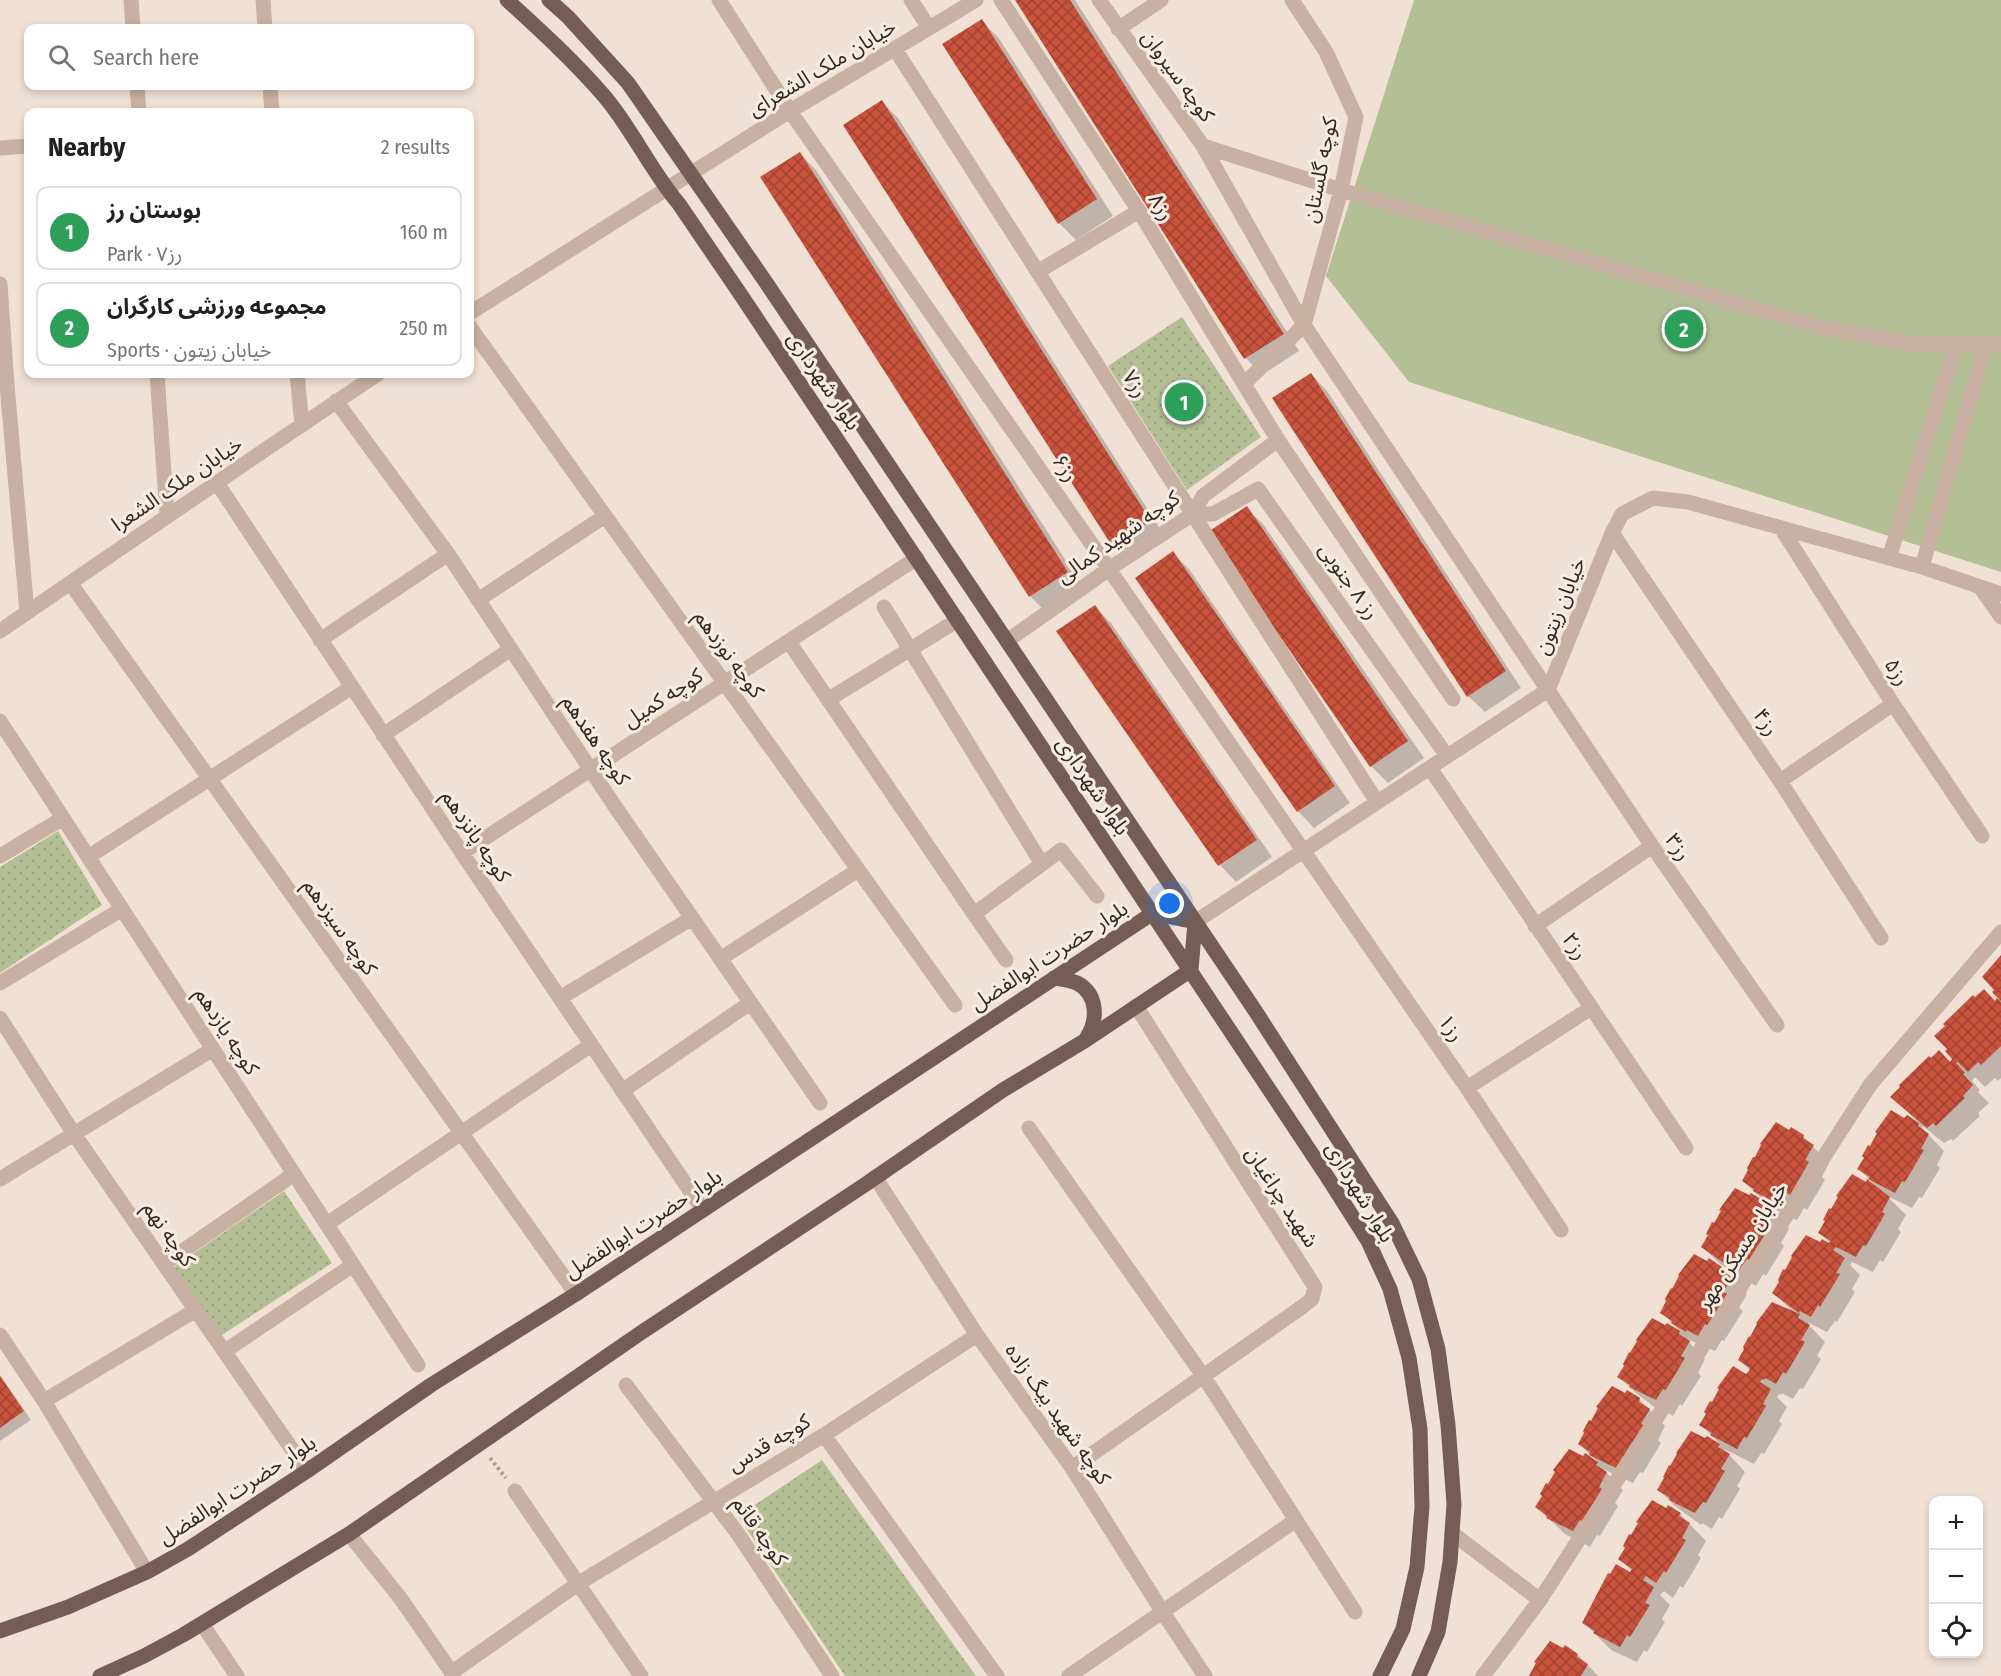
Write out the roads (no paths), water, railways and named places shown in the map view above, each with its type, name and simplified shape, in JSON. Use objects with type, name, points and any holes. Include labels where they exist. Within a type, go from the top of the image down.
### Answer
[{"type":"main road","name":"بلوار شهرداری","points":[[507,0],[550,39],[607,99],[917,558],[1322,1168],[1368,1241],[1390,1289],[1409,1358],[1420,1429],[1422,1507],[1417,1567],[1403,1629],[1380,1676]]},
{"type":"main road","name":"بلوار شهرداری","points":[[549,0],[568,17],[628,84],[690,173],[1196,922],[1392,1223],[1419,1279],[1438,1349],[1449,1425],[1454,1504],[1450,1562],[1438,1632],[1419,1676]]},
{"type":"main road","name":"بلوار حضرت ابوالفضل","points":[[0,1631],[68,1607],[147,1572],[188,1549],[307,1471],[431,1385],[576,1294],[1153,913],[1196,922]]},
{"type":"main road","points":[[100,1676],[144,1656],[202,1624],[349,1534],[633,1338],[1003,1090],[1086,1040],[1191,970],[1196,922]]},
{"type":"main road","points":[[1054,978],[1077,983],[1091,997],[1095,1007],[1094,1028],[1086,1040]]},
{"type":"street","points":[[131,0],[133,24]]},
{"type":"street","points":[[263,0],[265,24]]},
{"type":"street","name":"رز۶","points":[[719,0],[790,111],[1303,851]]},
{"type":"street","points":[[911,0],[930,28]]},
{"type":"street","name":"خیابان ملک الشعرای","points":[[667,190],[690,173],[790,111],[976,0]]},
{"type":"street","name":"رز۸","points":[[1001,0],[1139,211],[1278,440],[1453,699]]},
{"type":"street","name":"کوچه سیروان","points":[[1100,0],[1203,146],[1341,190],[1820,327],[1914,344],[1994,344]]},
{"type":"street","points":[[1118,28],[1161,0]]},
{"type":"street","name":"کوچه گلستان","points":[[1292,0],[1326,52],[1356,117],[1341,190],[1304,325]]},
{"type":"street","name":"رز۷","points":[[894,49],[1377,802]]},
{"type":"street","points":[[137,90],[138,108]]},
{"type":"street","points":[[270,90],[272,108]]},
{"type":"street","points":[[0,148],[24,146]]},
{"type":"street","name":"رز۳","points":[[1203,146],[1304,325],[1652,846],[1778,1025]]},
{"type":"street","points":[[474,311],[667,190]]},
{"type":"street","points":[[1039,272],[1139,211]]},
{"type":"street","points":[[0,284],[3,385],[27,612]]},
{"type":"street","points":[[1244,384],[1304,325]]},
{"type":"street","name":"کوچه نوزدهم","points":[[474,333],[955,1005]]},
{"type":"street","points":[[1889,558],[1956,344]]},
{"type":"street","points":[[1922,567],[1994,344]]},
{"type":"street","points":[[157,378],[167,515]]},
{"type":"street","points":[[297,378],[302,425]]},
{"type":"street","name":"خیابان ملک الشعرا","points":[[0,631],[71,584],[167,515],[372,378]]},
{"type":"street","name":"کوچه هفدهم","points":[[336,401],[448,554],[591,770],[820,1103]]},
{"type":"street","name":"کوچه شهید کمالی","points":[[1007,641],[1109,568],[1193,514],[1203,496],[1278,440]]},
{"type":"street","name":"کوچه پانزدهم","points":[[217,483],[462,854],[703,1210]]},
{"type":"street","name":"رز ۸ جنوبی","points":[[1193,514],[1213,514],[1258,489],[1447,756]]},
{"type":"street","name":"خیابان زیتون","points":[[1548,690],[1612,533],[1622,514],[1653,498],[1688,502],[1922,567],[2001,594]]},
{"type":"street","points":[[478,600],[605,516]]},
{"type":"street","name":"رز۵","points":[[1781,528],[1893,704],[1982,836]]},
{"type":"street","name":"رز۴","points":[[1612,533],[1780,781],[1881,938]]},
{"type":"street","points":[[321,640],[448,554]]},
{"type":"street","name":"کوچه کمیل","points":[[462,854],[917,558]]},
{"type":"street","name":"کوچه سیزدهم","points":[[71,584],[576,1294]]},
{"type":"street","points":[[1980,587],[2001,617]]},
{"type":"street","points":[[884,607],[1042,864]]},
{"type":"street","points":[[829,699],[958,620]]},
{"type":"street","points":[[789,642],[1006,960]]},
{"type":"street","points":[[383,735],[511,649]]},
{"type":"street","points":[[88,857],[352,687]]},
{"type":"street","points":[[1196,922],[1548,690]]},
{"type":"street","points":[[1780,781],[1893,704]]},
{"type":"street","name":"کوچه یازدهم","points":[[0,721],[418,1365]]},
{"type":"street","name":"رز۲","points":[[1430,768],[1686,1148]]},
{"type":"street","points":[[0,856],[63,819]]},
{"type":"street","points":[[1535,926],[1652,846]]},
{"type":"street","points":[[974,914],[1061,850],[1097,896]]},
{"type":"street","name":"رز۱","points":[[1303,851],[1467,1088],[1561,1230]]},
{"type":"street","points":[[720,958],[858,870]]},
{"type":"street","points":[[0,983],[122,909]]},
{"type":"street","points":[[560,998],[692,918]]},
{"type":"street","name":"خیابان مسکن مهر","points":[[1483,1676],[1540,1600],[1870,1085],[2001,932]]},
{"type":"street","points":[[622,1091],[750,1003]]},
{"type":"street","name":"شهید چراغیان","points":[[1072,1468],[1302,1307],[1312,1299],[1314,1287],[1136,1006]]},
{"type":"street","points":[[1467,1088],[1591,1008]]},
{"type":"street","name":"کوچه نهم","points":[[0,1018],[74,1134],[307,1471]]},
{"type":"street","points":[[327,1224],[591,1045]]},
{"type":"street","points":[[0,1179],[213,1049]]},
{"type":"street","points":[[1029,1128],[1204,1377],[1355,1612]]},
{"type":"street","points":[[164,1264],[294,1174]]},
{"type":"street","name":"کوچه شهید بیگ زاده","points":[[875,1177],[977,1335],[1072,1468],[1205,1676]]},
{"type":"street","points":[[225,1351],[353,1265]]},
{"type":"street","points":[[44,1401],[196,1310]]},
{"type":"street","points":[[0,1335],[44,1401],[147,1572]]},
{"type":"street","name":"کوچه قدس","points":[[453,1674],[579,1583],[824,1435],[977,1335]]},
{"type":"street","name":"کوچه قائم","points":[[626,1385],[738,1533],[832,1676]]},
{"type":"street","points":[[824,1435],[997,1676]]},
{"type":"street","points":[[515,1491],[641,1676]]},
{"type":"street","points":[[1069,1676],[1296,1520]]},
{"type":"street","points":[[1452,1533],[1540,1600]]},
{"type":"street","points":[[349,1534],[400,1599],[453,1674]]},
{"type":"street","points":[[202,1624],[237,1676]]},
{"type":"place","name":"مجموعه ورزشی کارگران","points":[[1684,329]]},
{"type":"place","name":"بوستان رز","points":[[1184,402]]}]
